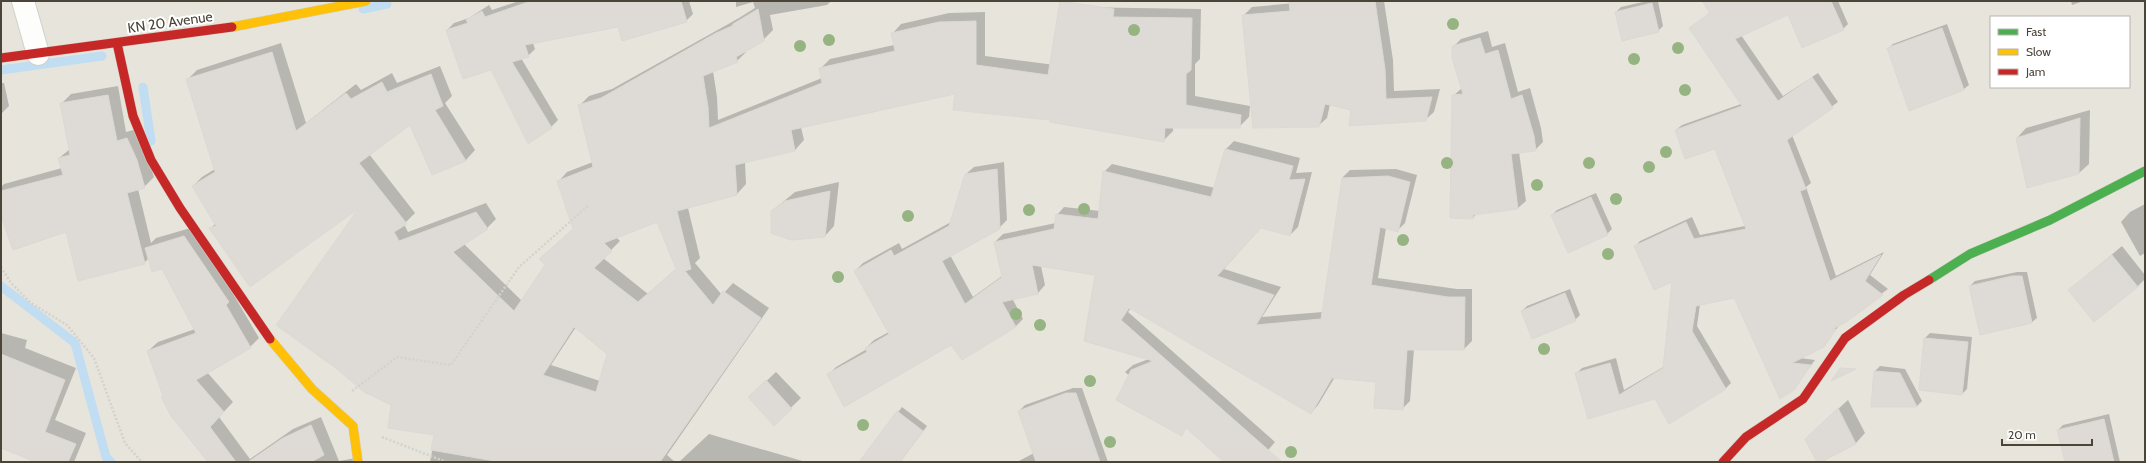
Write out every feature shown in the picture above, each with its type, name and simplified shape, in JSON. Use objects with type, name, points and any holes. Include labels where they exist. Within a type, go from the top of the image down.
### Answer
[{"type":"street","points":[[23,1],[38,54]]},
{"type":"street","name":"KN 20 Avenue","points":[[1,58],[216,30],[366,1]]},
{"type":"street","points":[[117,43],[127,94],[137,127],[164,184],[277,349],[329,408],[353,426],[358,462]]},
{"type":"street","points":[[1723,462],[1746,437],[1803,399],[1845,338],[1904,295],[1970,254],[2050,220],[2145,171]]},
{"type":"path","points":[[329,408],[397,356],[451,365],[519,267],[589,205]]},
{"type":"path","points":[[1,267],[11,283],[32,303],[67,325],[94,358],[126,442],[142,462]]},
{"type":"path","points":[[353,426],[446,462]]},
{"type":"shaded area","points":[[1,1],[2145,1],[2145,462],[1,462]]},
{"type":"building","points":[[531,1],[681,1],[687,22],[622,41],[618,27],[525,45],[529,57],[512,62],[552,128],[528,144],[491,70],[463,79],[446,30],[468,23],[466,20],[482,11],[485,17]]},
{"type":"building","points":[[1060,1],[1114,9],[1113,17],[1192,18],[1191,70],[1186,74],[1186,105],[1241,115],[1240,128],[1165,128],[1164,142],[1050,122],[1050,120],[953,110],[955,94],[791,130],[795,151],[735,165],[737,195],[677,211],[691,269],[685,271],[713,305],[723,291],[761,318],[660,462],[500,462],[431,450],[434,435],[388,428],[391,405],[364,392],[337,369],[276,325],[358,209],[250,287],[209,228],[216,226],[192,186],[215,172],[186,79],[272,52],[296,131],[346,93],[351,99],[382,82],[387,92],[431,74],[443,106],[435,110],[466,161],[432,175],[410,125],[359,163],[407,224],[394,232],[399,241],[476,212],[488,229],[453,252],[514,311],[545,265],[539,259],[573,229],[557,181],[593,167],[578,105],[601,98],[716,33],[732,26],[758,9],[764,41],[736,57],[738,62],[703,76],[708,107],[709,128],[822,83],[819,68],[895,51],[891,33],[939,22],[976,21],[976,65],[1048,75]],"holes":[[[657,222],[676,269],[638,302],[594,268],[612,251],[604,243]],[[574,327],[607,354],[596,392],[543,375]]]},
{"type":"building","points":[[1289,1],[1375,1],[1385,69],[1386,99],[1432,97],[1426,121],[1349,126],[1351,110],[1325,104],[1319,127],[1253,128],[1242,15],[1290,11]]},
{"type":"building","points":[[1702,1],[1831,1],[1844,30],[1802,48],[1788,15],[1735,39],[1778,101],[1812,77],[1833,108],[1787,140],[1806,189],[1800,191],[1830,281],[1881,255],[1865,281],[1883,295],[1846,322],[1833,329],[1836,329],[1824,347],[1792,363],[1811,365],[1794,390],[1780,399],[1734,298],[1696,306],[1692,331],[1726,389],[1669,424],[1655,399],[1588,419],[1575,373],[1610,363],[1619,395],[1663,368],[1672,282],[1654,290],[1634,246],[1686,222],[1694,239],[1746,229],[1715,149],[1685,159],[1675,130],[1742,106],[1689,28],[1710,13]]},
{"type":"building","points":[[1652,3],[1659,32],[1622,41],[1615,12]]},
{"type":"building","points":[[1942,28],[1964,90],[1909,111],[1887,48]]},
{"type":"building","points":[[1480,38],[1485,54],[1498,50],[1511,99],[1522,95],[1534,136],[1536,151],[1511,154],[1518,209],[1473,215],[1473,219],[1450,218],[1452,95],[1463,94],[1452,58],[1452,46]]},
{"type":"building","points":[[108,95],[117,141],[127,138],[137,160],[145,188],[127,193],[145,264],[78,281],[66,232],[13,250],[1,216],[1,191],[63,175],[58,158],[70,155],[60,103]]},
{"type":"building","points":[[2080,118],[2079,174],[2027,188],[2016,138]]},
{"type":"building","points":[[1225,149],[1293,166],[1289,180],[1305,179],[1290,236],[1261,228],[1217,276],[1274,295],[1256,325],[1321,319],[1342,178],[1388,176],[1410,182],[1398,232],[1380,227],[1371,285],[1448,297],[1465,297],[1464,350],[1407,350],[1403,410],[1374,408],[1376,382],[1332,378],[1311,414],[1129,308],[1121,320],[1282,462],[1224,462],[1186,428],[1182,436],[1116,400],[1131,370],[1153,361],[1084,341],[1095,275],[1032,265],[1038,294],[1002,302],[1016,327],[962,360],[951,345],[844,407],[827,374],[867,352],[865,348],[889,334],[854,271],[891,250],[894,256],[949,226],[965,174],[997,169],[1000,229],[942,261],[965,304],[1002,277],[994,242],[1054,229],[1056,214],[1098,219],[1103,171],[1211,197]]},
{"type":"building","points":[[830,191],[825,237],[791,240],[771,233],[771,211],[785,201]]},
{"type":"building","points":[[1591,197],[1608,235],[1568,253],[1551,215]]},
{"type":"building","points":[[184,236],[229,302],[226,305],[251,348],[196,380],[224,412],[210,427],[236,462],[208,462],[171,416],[161,397],[163,396],[147,351],[196,333],[162,269],[152,272],[145,248]]},
{"type":"building","points":[[2112,255],[2138,287],[2094,322],[2068,290]]},
{"type":"building","points":[[2012,276],[2022,276],[2032,323],[1980,335],[1969,286]]},
{"type":"building","points":[[1565,293],[1576,321],[1532,339],[1521,311]]},
{"type":"building","points":[[1924,338],[1968,342],[1962,395],[1919,390]]},
{"type":"building","points":[[1,354],[65,380],[45,432],[76,444],[68,462],[36,462],[1,448]]},
{"type":"building","points":[[1840,368],[1856,369],[1831,381]]},
{"type":"building","points":[[1874,371],[1900,373],[1917,407],[1871,407]]},
{"type":"building","points":[[766,380],[792,409],[774,426],[748,397]]},
{"type":"building","points":[[1066,393],[1076,393],[1100,462],[1036,462],[1018,411]]},
{"type":"building","points":[[1838,408],[1856,444],[1821,462],[1817,462],[1805,439]]},
{"type":"building","points":[[897,411],[923,431],[900,462],[859,462]]},
{"type":"building","points":[[2104,419],[2114,462],[2065,462],[2057,430]]},
{"type":"building","points":[[311,425],[324,455],[311,462],[248,462],[283,438]]},
{"type":"waterway","points":[[363,9],[387,4]]},
{"type":"waterway","points":[[1,70],[102,56]]},
{"type":"waterway","points":[[143,87],[151,141]]},
{"type":"waterway","points":[[1,286],[75,343],[106,457],[111,462]]},
{"type":"traffic: fast","points":[[1929,280],[1970,254],[2050,220],[2145,171]]},
{"type":"traffic: slow","points":[[232,27],[366,1]]},
{"type":"traffic: slow","points":[[270,339],[312,389],[353,426],[358,462]]},
{"type":"traffic: jam","points":[[1,58],[232,27]]},
{"type":"traffic: jam","points":[[117,43],[133,116],[151,160],[180,208],[270,339]]},
{"type":"traffic: jam","points":[[1723,462],[1746,437],[1803,399],[1845,338],[1904,295],[1929,280]]}]
